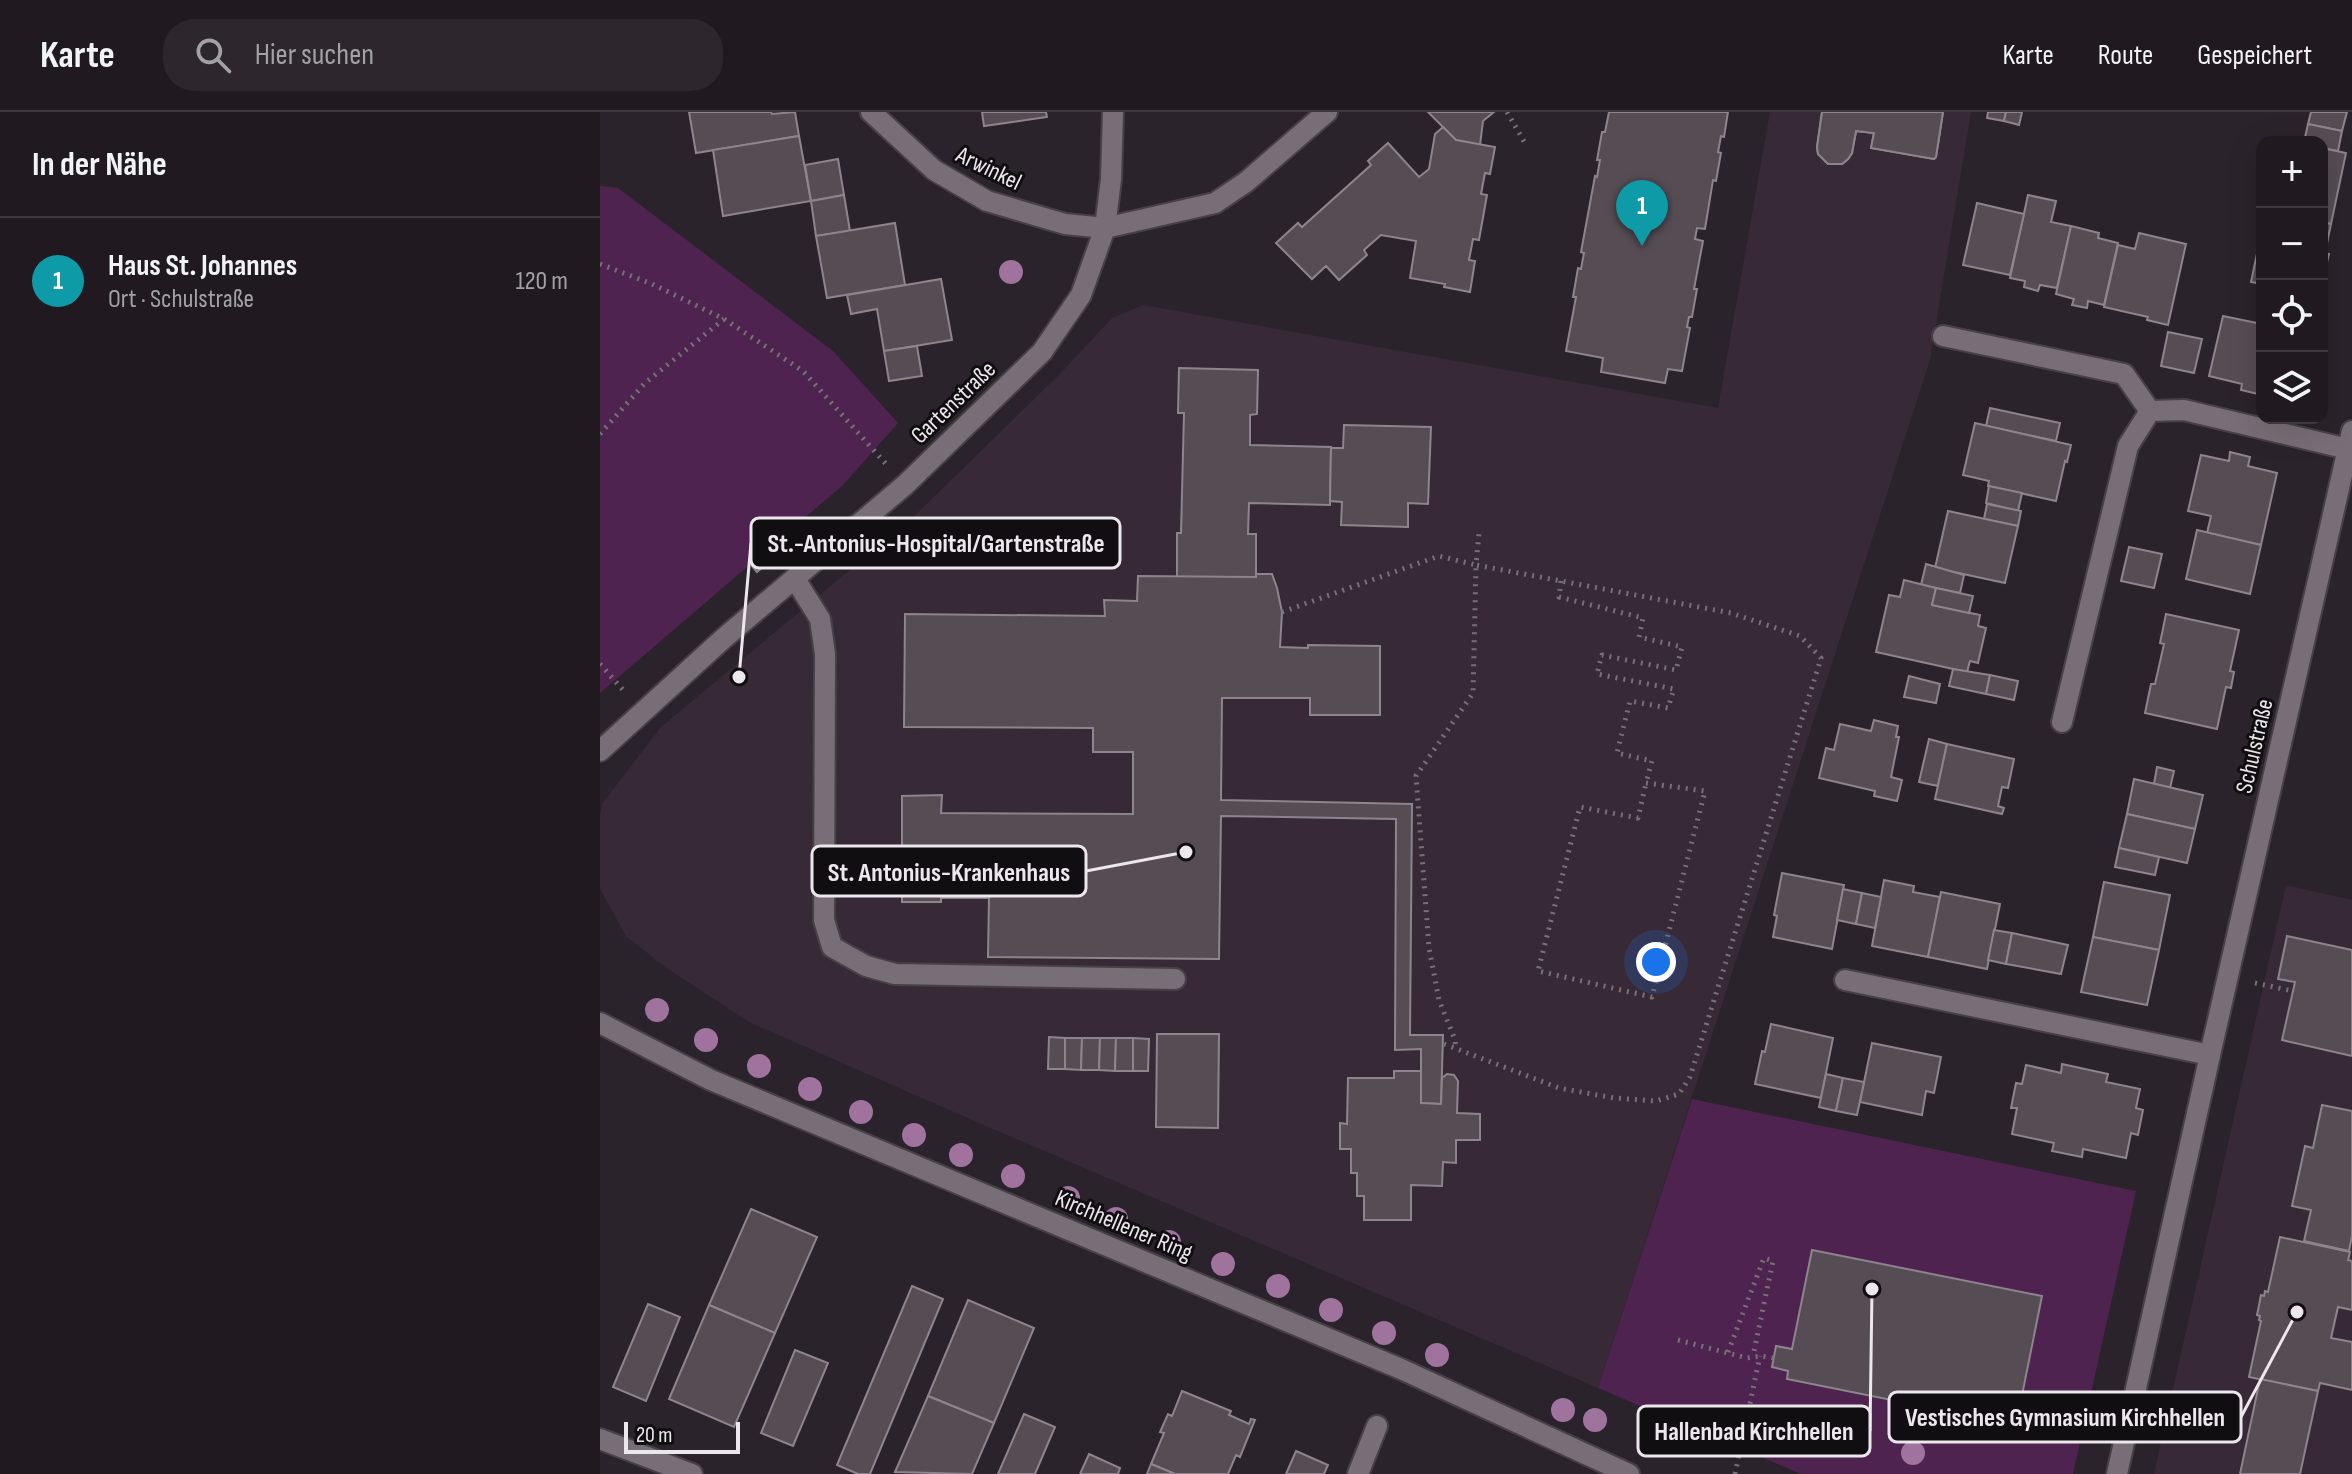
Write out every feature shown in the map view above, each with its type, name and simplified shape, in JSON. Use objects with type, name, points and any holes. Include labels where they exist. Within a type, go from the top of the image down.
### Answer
[{"type":"street","name":"Arwinkel","points":[[871,112],[934,170],[987,201],[1065,224],[1105,228]]},
{"type":"street","name":"Gartenstraße","points":[[600,751],[724,638],[905,485],[1042,352],[1081,295],[1105,228],[1111,179],[1113,112]]},
{"type":"street","points":[[1105,228],[1215,203],[1246,182],[1327,112]]},
{"type":"street","points":[[1943,336],[2124,374],[2150,411],[2128,446],[2062,722]]},
{"type":"street","name":"Schulstraße","points":[[2117,1474],[2210,1055],[2347,478],[2350,440],[2184,410],[2150,411]]},
{"type":"street","points":[[795,579],[820,619],[825,654],[824,920],[832,947],[866,966],[895,974],[1175,979]]},
{"type":"street","points":[[1845,980],[2210,1055]]},
{"type":"street","name":"Kirchhellener Ring","points":[[600,1023],[711,1080],[1401,1369],[1629,1474]]},
{"type":"street","points":[[1358,1474],[1377,1426]]},
{"type":"street","points":[[600,1439],[668,1470],[692,1474]]},
{"type":"path","points":[[1507,112],[1526,145]]},
{"type":"path","points":[[600,264],[652,284],[724,319],[803,371],[905,485]]},
{"type":"path","points":[[600,434],[645,383],[724,319]]},
{"type":"path","points":[[1456,1049],[1439,1000],[1429,948],[1416,776],[1473,693],[1479,533]]},
{"type":"path","points":[[1282,612],[1439,556],[1731,613],[1800,636],[1821,658],[1690,1077],[1679,1094],[1656,1101],[1614,1098],[1559,1088],[1444,1044]]},
{"type":"path","points":[[1561,581],[1559,597],[1643,618],[1639,637],[1682,647],[1676,670],[1602,655],[1597,674],[1674,689],[1668,708],[1630,701],[1617,753],[1652,761],[1646,783],[1638,818],[1580,807],[1538,971],[1652,997],[1705,791],[1646,783]]},
{"type":"path","points":[[1728,1352],[1764,1258],[1773,1261],[1735,1474]]},
{"type":"path","points":[[1678,1340],[1747,1358],[1774,1358]]},
{"type":"shaded area","points":[[1770,112],[1971,112],[1930,360],[1598,1388],[751,1023],[665,967],[626,936],[600,889],[600,815],[602,804],[661,727],[909,521],[1059,375],[1112,318],[1143,305],[1718,408]]},
{"type":"shaded area","points":[[600,186],[618,188],[833,351],[898,423],[843,485],[600,693]]},
{"type":"shaded area","points":[[2286,885],[2352,900],[2352,1474],[2154,1474]]},
{"type":"shaded area","points":[[1692,1099],[2136,1191],[2073,1474],[1801,1474],[1598,1388]]},
{"type":"building","points":[[689,112],[795,112],[799,136],[696,153]]},
{"type":"building","points":[[982,112],[1046,112],[1047,117],[984,126]]},
{"type":"building","points":[[1428,112],[1494,112],[1483,121],[1480,145],[1456,140]]},
{"type":"building","points":[[1609,112],[1728,112],[1705,229],[1697,228],[1695,239],[1703,241],[1682,371],[1668,369],[1665,383],[1601,372],[1603,358],[1566,351],[1578,268],[1581,269],[1584,253],[1581,252],[1600,160],[1597,160],[1602,132],[1605,132]]},
{"type":"building","points":[[1822,112],[1943,112],[1936,157],[1871,148],[1874,133],[1856,131],[1848,159],[1842,164],[1828,164],[1818,154],[1817,147]]},
{"type":"building","points":[[1822,112],[1943,112],[1936,157],[1871,148],[1874,133],[1856,131],[1848,159],[1842,164],[1828,164],[1818,154],[1817,147]]},
{"type":"building","points":[[1988,112],[2006,112],[2004,121],[1987,118]]},
{"type":"building","points":[[2006,112],[2022,112],[2019,125],[2004,121]]},
{"type":"building","points":[[2311,112],[2347,112],[2342,131],[2308,124]]},
{"type":"building","points":[[2308,124],[2342,131],[2338,151],[2328,149],[2328,136],[2305,136]]},
{"type":"building","points":[[1443,127],[1456,140],[1495,147],[1490,174],[1485,173],[1481,194],[1487,195],[1479,240],[1473,239],[1469,260],[1475,261],[1470,292],[1410,278],[1416,241],[1381,235],[1364,250],[1367,255],[1339,280],[1326,266],[1312,279],[1276,243],[1298,223],[1302,227],[1371,165],[1368,161],[1388,143],[1419,177],[1429,169],[1435,134]]},
{"type":"building","points":[[799,136],[811,201],[723,216],[713,150]]},
{"type":"building","points":[[2328,149],[2346,153],[2331,224],[2328,223]]},
{"type":"building","points":[[838,159],[844,195],[811,201],[805,165]]},
{"type":"building","points":[[844,195],[850,231],[816,236],[811,201]]},
{"type":"building","points":[[2028,195],[2056,201],[2051,222],[2071,226],[2057,288],[2040,285],[2038,291],[2024,287],[2025,281],[2010,278]]},
{"type":"building","points":[[1977,203],[2024,214],[2010,275],[1963,265]]},
{"type":"building","points":[[895,223],[905,285],[827,298],[816,236]]},
{"type":"building","points":[[2071,226],[2099,233],[2098,238],[2118,243],[2104,305],[2088,301],[2087,308],[2072,305],[2074,299],[2056,294]]},
{"type":"building","points":[[2139,233],[2186,244],[2168,325],[2104,307],[2118,245],[2135,249]]},
{"type":"building","points":[[2256,258],[2256,283],[2251,282]]},
{"type":"building","points":[[941,279],[952,340],[884,351],[877,309],[851,314],[847,295]]},
{"type":"building","points":[[2223,316],[2256,323],[2256,394],[2241,390],[2242,384],[2209,376]]},
{"type":"building","points":[[2168,332],[2202,339],[2194,373],[2161,366]]},
{"type":"building","points":[[917,346],[922,376],[889,381],[884,351]]},
{"type":"building","points":[[1179,368],[1258,370],[1257,414],[1250,415],[1250,445],[1331,447],[1330,505],[1249,503],[1248,534],[1256,534],[1256,577],[1177,577],[1184,413],[1178,413]]},
{"type":"building","points":[[1990,408],[2060,423],[2056,441],[1986,426]]},
{"type":"building","points":[[1975,423],[2071,445],[2056,501],[1988,486],[1989,481],[1963,475]]},
{"type":"building","points":[[1344,425],[1431,427],[1428,504],[1408,503],[1408,527],[1341,525],[1342,502],[1330,501],[1331,448],[1343,448]]},
{"type":"building","points":[[2230,452],[2250,457],[2248,466],[2277,473],[2261,545],[2207,533],[2211,516],[2188,511],[2201,455],[2229,461]]},
{"type":"building","points":[[1989,486],[2022,493],[2018,511],[1986,503]]},
{"type":"building","points":[[1987,504],[2021,511],[2018,526],[1984,519]]},
{"type":"building","points":[[1948,511],[2018,526],[2005,583],[1935,568]]},
{"type":"building","points":[[2197,530],[2261,545],[2250,594],[2186,579]]},
{"type":"building","points":[[2129,547],[2162,554],[2154,588],[2121,581]]},
{"type":"building","points":[[766,554],[771,560],[757,572],[752,566]]},
{"type":"building","points":[[1926,564],[1964,575],[1960,593],[1921,585]]},
{"type":"building","points":[[1256,574],[1272,574],[1277,588],[1282,612],[1280,647],[1380,646],[1380,715],[1310,715],[1310,698],[1222,698],[1221,800],[1412,804],[1410,1035],[1443,1035],[1441,1104],[1421,1103],[1421,1049],[1395,1050],[1396,819],[1221,816],[1219,959],[988,957],[989,898],[902,902],[902,796],[942,795],[941,813],[1133,814],[1133,752],[1093,752],[1093,728],[904,727],[905,614],[1105,616],[1104,600],[1137,601],[1138,576],[1256,577]]},
{"type":"building","points":[[1904,580],[1936,588],[1932,605],[1980,615],[1978,626],[1986,628],[1978,663],[1970,661],[1967,672],[1876,652],[1889,595],[1900,597]]},
{"type":"building","points":[[1936,588],[1973,596],[1969,613],[1932,605]]},
{"type":"building","points":[[2166,614],[2239,630],[2230,671],[2234,672],[2231,688],[2226,687],[2217,729],[2145,713],[2164,644],[2160,643]]},
{"type":"building","points":[[1953,669],[1990,675],[1986,694],[1949,686]]},
{"type":"building","points":[[1990,675],[2018,681],[2014,700],[1986,694]]},
{"type":"building","points":[[1909,676],[1940,684],[1936,703],[1904,697]]},
{"type":"building","points":[[1874,720],[1898,726],[1896,737],[1899,737],[1891,777],[1902,780],[1897,801],[1874,796],[1875,791],[1819,778],[1826,748],[1834,750],[1840,724],[1871,731]]},
{"type":"building","points":[[1929,739],[1947,744],[1938,786],[1919,782]]},
{"type":"building","points":[[1947,744],[2014,759],[2008,788],[2002,787],[1998,806],[2004,808],[2002,814],[1935,799]]},
{"type":"building","points":[[2157,767],[2174,771],[2170,788],[2154,784]]},
{"type":"building","points":[[2134,779],[2203,795],[2195,829],[2127,814]]},
{"type":"building","points":[[2127,814],[2195,829],[2187,863],[2119,848]]},
{"type":"building","points":[[2119,848],[2159,857],[2155,875],[2115,867]]},
{"type":"building","points":[[1782,873],[1844,885],[1832,949],[1773,937]]},
{"type":"building","points":[[1884,880],[1914,886],[1913,892],[1940,897],[1928,957],[1872,946]]},
{"type":"building","points":[[2104,882],[2170,895],[2159,950],[2093,937]]},
{"type":"building","points":[[1843,889],[1862,893],[1856,924],[1837,920]]},
{"type":"building","points":[[1941,892],[2000,904],[1987,969],[1928,957]]},
{"type":"building","points":[[1862,893],[1881,897],[1875,928],[1856,924]]},
{"type":"building","points":[[1994,930],[2012,933],[2006,964],[1988,960]]},
{"type":"building","points":[[2012,933],[2068,945],[2061,974],[2006,964]]},
{"type":"building","points":[[2287,936],[2352,950],[2352,1056],[2282,1040],[2295,982],[2278,979]]},
{"type":"building","points":[[2093,937],[2159,950],[2147,1005],[2081,992]]},
{"type":"building","points":[[1771,1024],[1833,1038],[1821,1098],[1755,1084]]},
{"type":"building","points":[[1157,1034],[1219,1034],[1218,1128],[1156,1127]]},
{"type":"building","points":[[1049,1037],[1065,1038],[1065,1069],[1048,1069]]},
{"type":"building","points":[[1065,1038],[1082,1038],[1081,1070],[1065,1069]]},
{"type":"building","points":[[1082,1038],[1100,1038],[1099,1070],[1081,1070]]},
{"type":"building","points":[[1100,1038],[1116,1038],[1115,1071],[1099,1070]]},
{"type":"building","points":[[1116,1038],[1133,1038],[1133,1071],[1115,1071]]},
{"type":"building","points":[[1133,1038],[1149,1039],[1148,1071],[1133,1071]]},
{"type":"building","points":[[1872,1043],[1941,1057],[1934,1093],[1926,1091],[1922,1115],[1860,1102]]},
{"type":"building","points":[[2062,1064],[2108,1074],[2106,1082],[2140,1089],[2136,1108],[2143,1110],[2138,1135],[2131,1133],[2126,1158],[2083,1149],[2082,1157],[2052,1151],[2054,1143],[2012,1134],[2017,1108],[2011,1108],[2016,1083],[2022,1084],[2026,1065],[2061,1073]]},
{"type":"building","points":[[1394,1071],[1421,1071],[1421,1103],[1441,1104],[1442,1078],[1447,1074],[1454,1075],[1458,1081],[1457,1113],[1480,1114],[1480,1140],[1456,1140],[1456,1163],[1443,1162],[1442,1186],[1411,1185],[1411,1220],[1364,1220],[1364,1196],[1357,1196],[1357,1173],[1351,1173],[1351,1149],[1340,1149],[1340,1123],[1347,1124],[1348,1078],[1394,1078]]},
{"type":"building","points":[[1826,1074],[1843,1078],[1836,1111],[1819,1107]]},
{"type":"building","points":[[1843,1078],[1864,1082],[1857,1115],[1836,1111]]},
{"type":"building","points":[[2322,1105],[2352,1111],[2352,1236],[2349,1251],[2304,1241],[2311,1210],[2292,1206],[2305,1146],[2313,1148]]},
{"type":"building","points":[[751,1209],[817,1237],[775,1333],[709,1305]]},
{"type":"building","points":[[2280,1237],[2350,1252],[2352,1310],[2338,1307],[2331,1338],[2352,1342],[2352,1390],[2320,1383],[2318,1391],[2249,1377],[2261,1321],[2257,1315],[2261,1295],[2268,1292]]},
{"type":"building","points":[[1812,1250],[2042,1296],[2016,1425],[1787,1379],[1788,1371],[1772,1367],[1776,1346],[1792,1349]]},
{"type":"building","points":[[912,1286],[943,1299],[870,1474],[858,1474],[837,1465]]},
{"type":"building","points":[[968,1300],[1034,1328],[994,1423],[928,1396]]},
{"type":"building","points":[[648,1304],[680,1317],[646,1401],[613,1387]]},
{"type":"building","points":[[709,1305],[775,1333],[734,1427],[669,1399]]},
{"type":"building","points":[[795,1350],[828,1363],[793,1446],[761,1433]]},
{"type":"building","points":[[2260,1379],[2318,1391],[2300,1474],[2240,1474]]},
{"type":"building","points":[[1182,1391],[1231,1411],[1229,1415],[1249,1424],[1251,1419],[1255,1420],[1240,1457],[1236,1455],[1228,1474],[1175,1474],[1151,1464],[1164,1433],[1160,1432],[1168,1414],[1172,1416]]},
{"type":"building","points":[[928,1396],[994,1423],[972,1474],[895,1472]]},
{"type":"building","points":[[1024,1414],[1055,1427],[1035,1474],[998,1474]]},
{"type":"building","points":[[1296,1451],[1328,1465],[1324,1474],[1286,1474]]},
{"type":"building","points":[[1089,1454],[1120,1468],[1118,1474],[1080,1474]]},
{"type":"building","points":[[1151,1464],[1175,1474],[1147,1474]]},
{"type":"place","name":"Haus St. Johannes","points":[[1642,246]]},
{"type":"place","name":"St.-Antonius-Hospital/Gartenstraße","points":[[739,677]]},
{"type":"place","name":"St. Antonius-Krankenhaus","points":[[1186,852]]},
{"type":"place","name":"Hallenbad Kirchhellen","points":[[1872,1289]]},
{"type":"place","name":"Vestisches Gymnasium Kirchhellen","points":[[2297,1312]]}]
